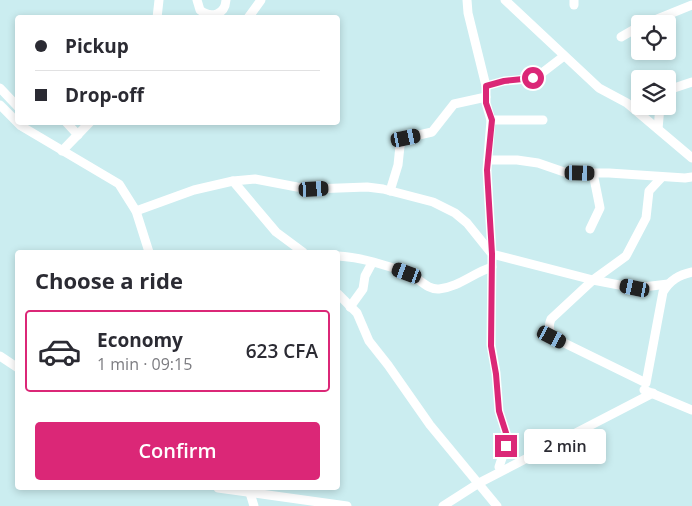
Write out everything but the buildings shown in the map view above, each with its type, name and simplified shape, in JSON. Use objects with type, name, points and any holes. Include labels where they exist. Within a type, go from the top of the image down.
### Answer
[{"type":"street","points":[[157,15],[159,0]]},
{"type":"street","points":[[197,0],[200,10],[209,15],[225,14],[226,0]]},
{"type":"street","points":[[250,15],[261,0]]},
{"type":"street","points":[[467,0],[468,13],[486,86],[487,107],[492,120],[488,160],[492,254],[491,346],[496,374],[499,411],[507,436],[506,446],[499,467]]},
{"type":"street","points":[[505,0],[599,88],[627,103],[692,158]]},
{"type":"street","points":[[667,15],[692,5]]},
{"type":"street","points":[[196,15],[200,10]]},
{"type":"street","points":[[621,37],[631,31]]},
{"type":"street","points":[[486,86],[504,81],[538,76],[564,56]]},
{"type":"street","points":[[676,87],[692,82]]},
{"type":"street","points":[[0,88],[15,104]]},
{"type":"street","points":[[390,191],[398,165],[402,141],[406,138],[432,132],[454,104],[486,97]]},
{"type":"street","points":[[0,105],[15,119]]},
{"type":"street","points":[[658,129],[659,115]]},
{"type":"street","points":[[492,120],[544,120]]},
{"type":"street","points":[[23,125],[62,151],[119,184],[136,211],[148,250]]},
{"type":"street","points":[[69,125],[78,135]]},
{"type":"street","points":[[62,151],[87,125]]},
{"type":"street","points":[[488,160],[518,160],[538,163],[567,173],[692,177]]},
{"type":"street","points":[[590,229],[600,208],[593,173]]},
{"type":"street","points":[[662,177],[649,191],[646,218],[626,256],[593,280],[551,320],[549,332],[552,337],[646,383],[663,292],[668,284],[683,274],[692,272]]},
{"type":"street","points":[[136,211],[194,190],[233,181],[255,179],[314,189],[368,187],[433,202],[456,213],[467,223],[492,254],[593,280],[635,288],[668,284]]},
{"type":"street","points":[[233,181],[276,232],[300,250]]},
{"type":"street","points":[[340,256],[388,266],[407,273],[433,289],[455,286],[478,272],[492,268]]},
{"type":"street","points":[[350,307],[363,289],[372,263]]},
{"type":"street","points":[[340,296],[360,318],[369,341],[430,426],[497,506]]},
{"type":"street","points":[[0,356],[15,366]]},
{"type":"street","points":[[443,506],[479,484],[649,391],[692,410]]},
{"type":"street","points":[[231,490],[347,506]]},
{"type":"street","points":[[250,493],[254,506]]},
{"type":"route","points":[[506,446],[507,436],[499,411],[496,374],[491,346],[492,254],[487,170],[492,120],[486,103],[486,86],[504,81],[533,78]]}]
